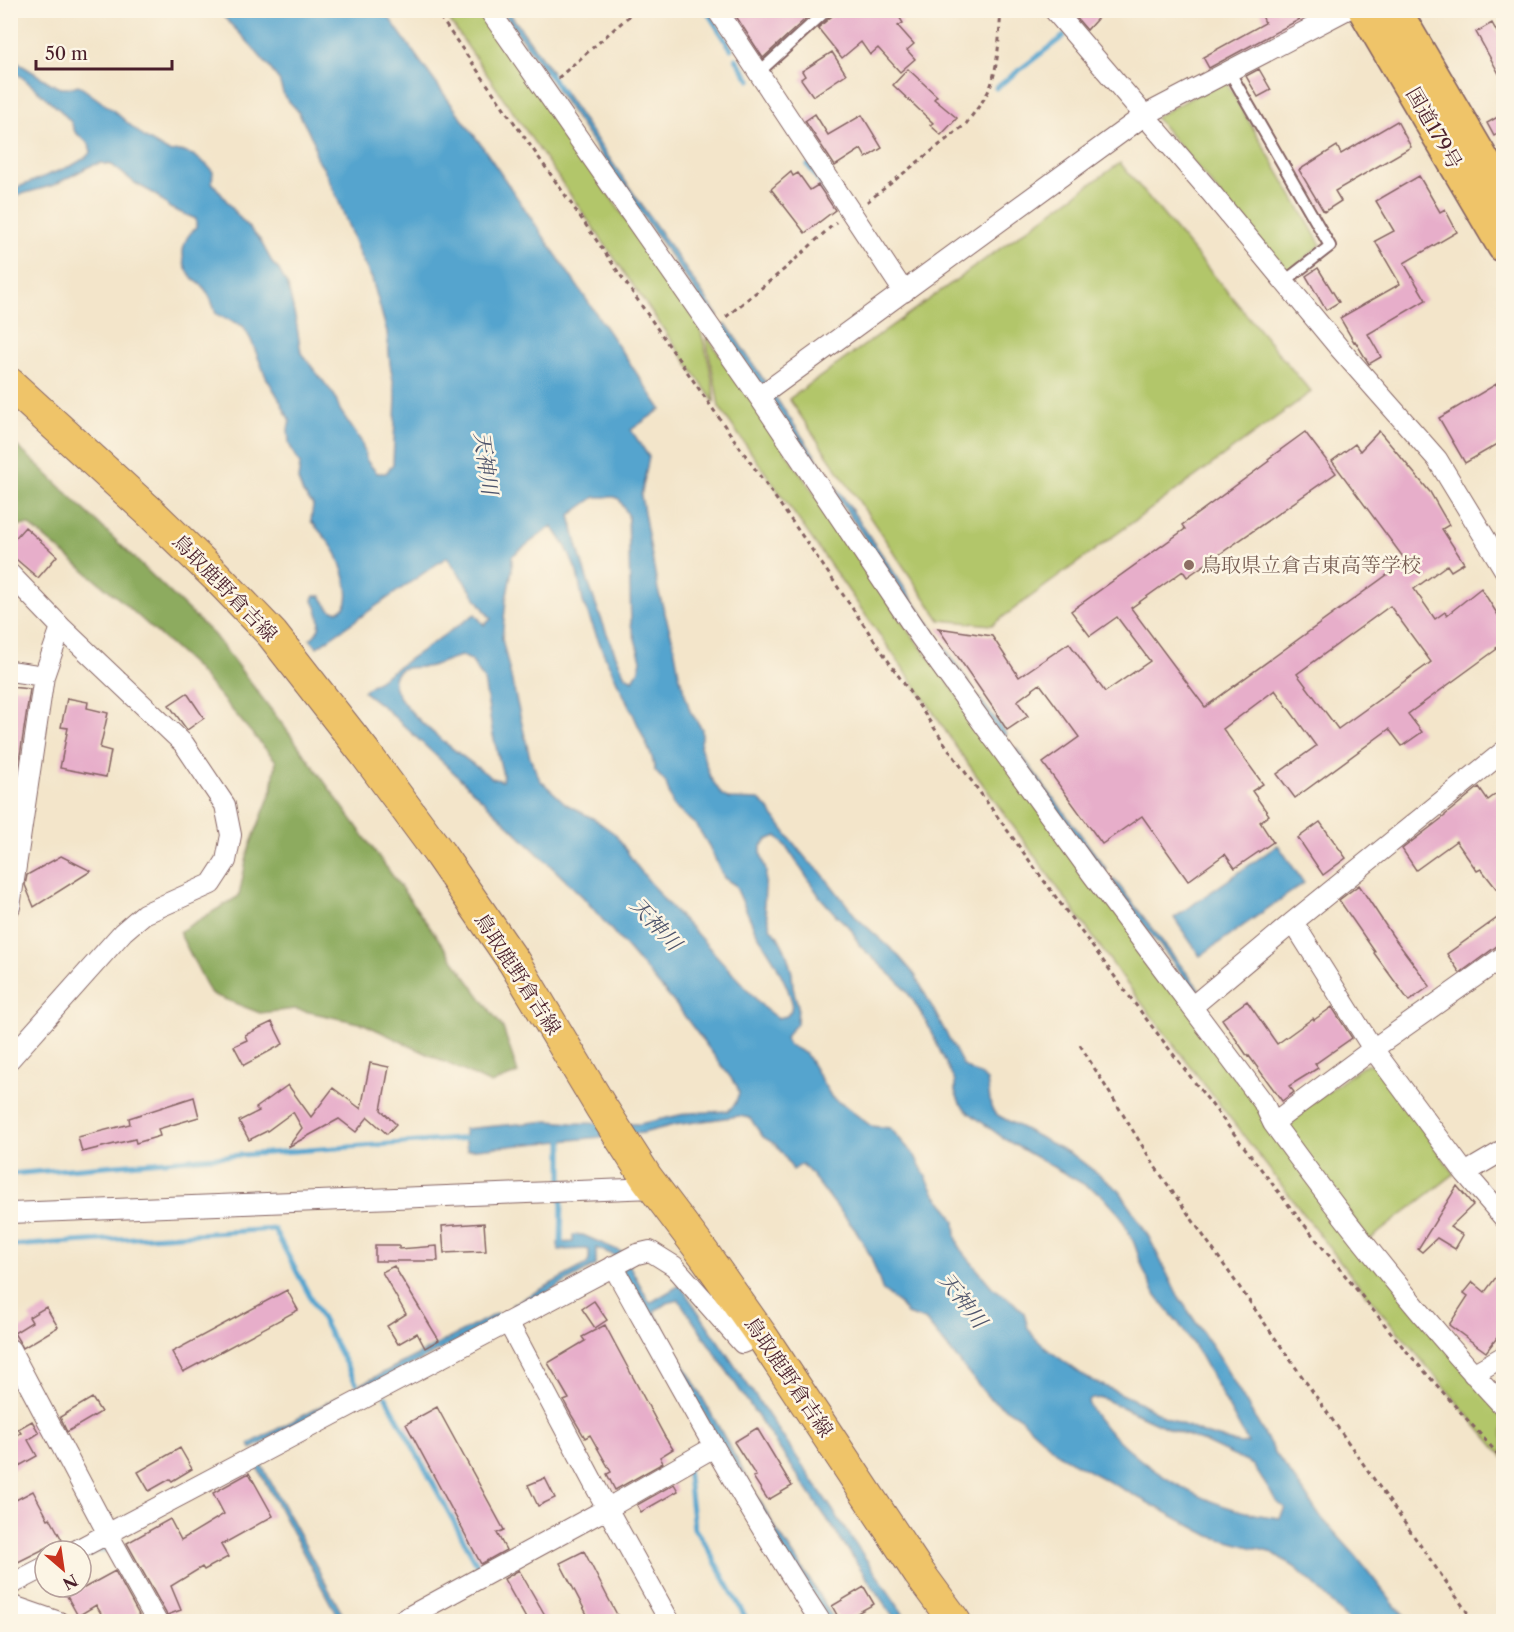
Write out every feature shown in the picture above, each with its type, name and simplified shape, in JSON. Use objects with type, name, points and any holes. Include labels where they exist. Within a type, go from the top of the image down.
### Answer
[{"type":"highway","name":"国道179号","points":[[1365,10],[1503,246]]},
{"type":"highway","name":"国道179号","points":[[1394,10],[1503,197]]},
{"type":"main road","name":"鳥取鹿野倉吉線","points":[[10,384],[151,513],[272,634],[365,753],[439,853],[514,962],[601,1107],[650,1183],[761,1335],[919,1572],[955,1622]]},
{"type":"street","points":[[489,10],[759,397],[921,638],[1092,874],[1193,1006],[1263,1102],[1273,1123],[1362,1242],[1503,1407]]},
{"type":"street","points":[[717,10],[904,292]]},
{"type":"street","points":[[1054,10],[1145,115],[1340,349],[1437,459],[1503,569]]},
{"type":"street","points":[[759,397],[1145,115],[1346,10]]},
{"type":"street","points":[[10,574],[61,627],[184,744],[225,805],[231,834],[226,861],[211,884],[144,914],[123,932],[10,1059]]},
{"type":"street","points":[[11,906],[19,791],[44,676],[61,627]]},
{"type":"street","points":[[10,671],[44,676]]},
{"type":"street","points":[[1193,1006],[1503,751]]},
{"type":"street","points":[[1293,922],[1373,1049],[1465,1173],[1503,1218]]},
{"type":"street","points":[[1273,1123],[1503,956]]},
{"type":"street","points":[[1465,1173],[1503,1150]]},
{"type":"street","points":[[10,1213],[650,1183]]},
{"type":"street","points":[[93,1542],[637,1254],[650,1251],[674,1266],[742,1343],[761,1335]]},
{"type":"street","points":[[613,1266],[761,1528],[820,1622]]},
{"type":"street","points":[[508,1322],[670,1622]]},
{"type":"street","points":[[12,1356],[157,1622]]},
{"type":"street","points":[[1473,1374],[1503,1356]]},
{"type":"street","points":[[399,1622],[608,1508],[714,1447]]},
{"type":"street","points":[[10,1585],[33,1573]]},
{"type":"street","points":[[10,1605],[59,1622]]},
{"type":"lane","points":[[758,73],[827,10]]},
{"type":"lane","points":[[1230,71],[1330,246],[1285,281]]},
{"type":"path","points":[[435,10],[952,754],[1077,925],[1290,1207],[1402,1346],[1503,1461]]},
{"type":"path","points":[[545,89],[636,10]]},
{"type":"path","points":[[711,329],[850,212],[966,124],[990,86],[996,62],[1001,10]]},
{"type":"path","points":[[1080,1045],[1156,1168],[1474,1622]]},
{"type":"green space","points":[[443,11],[481,11],[698,323],[711,373],[714,402]]},
{"type":"green space","points":[[1225,80],[1321,245],[1286,273],[1155,117]]},
{"type":"green space","points":[[1120,163],[1311,392],[992,625],[940,620],[789,399]]},
{"type":"green space","points":[[708,338],[903,623],[1503,1415],[1503,1457],[1353,1278],[1127,984],[956,747],[719,407],[706,339]]},
{"type":"green space","points":[[11,441],[214,635],[292,737],[503,1028],[518,1073],[491,1084],[364,1024],[295,1009],[260,1013],[211,994],[179,932],[239,896],[248,851],[272,790],[276,761],[194,666],[118,598],[29,525],[11,526]]},
{"type":"green space","points":[[1366,1064],[1379,1065],[1454,1174],[1368,1241],[1286,1133],[1289,1120]]},
{"type":"water","name":"天神川","points":[[375,10],[388,16],[482,146],[661,409],[631,430],[649,457],[641,496],[658,590],[690,711],[702,729],[700,746],[710,777],[722,795],[729,799],[759,800],[767,807],[808,861],[820,871],[858,919],[896,953],[915,975],[963,1065],[987,1080],[993,1111],[1073,1155],[1120,1191],[1149,1237],[1177,1294],[1219,1357],[1276,1454],[1319,1515],[1355,1555],[1395,1606],[1412,1621],[1349,1621],[1296,1568],[1273,1553],[1210,1536],[1061,1456],[1019,1417],[989,1398],[925,1320],[907,1314],[900,1304],[883,1291],[871,1257],[857,1232],[807,1169],[802,1164],[793,1170],[775,1144],[763,1137],[750,1118],[739,1116],[674,1125],[643,1133],[467,1150],[464,1129],[549,1121],[639,1124],[689,1113],[728,1111],[735,1104],[739,1093],[737,1086],[677,1006],[583,897],[447,766],[386,709],[363,691],[475,614],[484,625],[491,619],[447,557],[317,647],[310,639],[318,631],[320,621],[313,601],[314,596],[321,596],[332,610],[342,609],[347,599],[344,575],[335,550],[311,521],[313,505],[303,493],[298,480],[300,464],[289,444],[290,421],[266,377],[251,340],[243,326],[216,314],[206,291],[186,269],[183,250],[187,238],[196,228],[196,219],[170,208],[155,194],[135,183],[112,165],[101,163],[90,166],[54,185],[11,197],[11,190],[73,165],[91,152],[89,144],[75,132],[71,122],[61,111],[11,69],[11,48],[18,63],[52,84],[60,88],[78,85],[114,111],[145,138],[169,152],[180,151],[193,155],[207,165],[213,172],[212,182],[260,240],[288,287],[301,353],[335,396],[340,410],[361,441],[367,461],[377,473],[386,473],[393,464],[396,397],[387,332],[372,279],[324,169],[316,158],[314,142],[297,110],[284,96],[279,80],[269,67],[218,11]],"holes":[[[595,497],[619,499],[628,515],[631,625],[641,660],[639,670],[633,680],[625,676],[601,618],[586,577],[570,515]],[[552,526],[566,547],[577,572],[583,602],[606,659],[652,757],[655,771],[666,783],[673,806],[697,826],[724,878],[735,885],[755,930],[787,987],[792,1002],[787,1016],[777,1018],[765,1009],[665,901],[615,834],[594,819],[566,804],[540,780],[530,758],[502,639],[512,556]],[[462,656],[471,660],[484,680],[493,735],[503,775],[502,781],[492,778],[449,746],[413,714],[401,699],[394,685],[396,674],[410,667],[431,666]],[[777,836],[820,897],[851,929],[860,946],[901,984],[927,1023],[955,1082],[955,1091],[960,1103],[968,1112],[1006,1140],[1101,1194],[1120,1215],[1156,1296],[1180,1325],[1200,1355],[1248,1443],[1240,1444],[1208,1435],[1165,1417],[1087,1378],[1047,1349],[1028,1328],[1024,1313],[992,1287],[960,1249],[955,1222],[948,1209],[935,1194],[915,1156],[890,1128],[871,1126],[832,1098],[806,1054],[789,1045],[785,1038],[797,1024],[798,1006],[786,952],[771,929],[764,905],[766,871],[761,846],[767,840]],[[1102,1398],[1253,1465],[1277,1502],[1285,1508],[1280,1518],[1233,1509],[1171,1481],[1134,1454],[1112,1434],[1096,1417],[1088,1402]]]},
{"type":"water","points":[[502,11],[508,11],[552,72],[548,76]]},
{"type":"water","points":[[559,85],[718,316],[714,319],[556,89]]},
{"type":"water","points":[[726,324],[977,695],[1007,734],[1002,738],[721,326]]},
{"type":"water","points":[[1016,748],[1107,870],[1102,873],[1013,752]]},
{"type":"water","points":[[1278,845],[1304,883],[1200,956],[1174,918]]},
{"type":"water","points":[[1114,879],[1199,989],[1196,992],[1111,882]]},
{"type":"water","points":[[573,1235],[583,1235],[622,1252],[650,1303],[680,1285],[908,1621],[896,1621],[679,1300],[667,1303],[654,1311],[774,1526],[835,1621],[824,1621],[614,1255],[596,1248],[596,1265],[515,1310],[512,1305],[587,1264],[589,1250],[559,1250],[558,1243],[573,1242]]},
{"type":"water","points":[[498,1313],[501,1318],[251,1449],[249,1444]]},
{"type":"water","points":[[260,1462],[346,1621],[340,1621],[256,1465]]},
{"type":"building","points":[[732,10],[815,10],[763,58]]},
{"type":"building","points":[[834,10],[895,10],[903,23],[898,26],[914,44],[907,50],[915,59],[900,72],[878,48],[870,55],[861,42],[842,58],[818,28],[832,16]]},
{"type":"building","points":[[1078,10],[1105,10],[1087,30],[1074,15]]},
{"type":"building","points":[[1260,10],[1317,10],[1209,68],[1203,57],[1265,23]]},
{"type":"building","points":[[1492,23],[1503,43],[1503,81],[1476,32]]},
{"type":"building","points":[[832,52],[846,74],[813,96],[801,79],[805,76],[802,71]]},
{"type":"building","points":[[908,69],[937,96],[934,99],[957,118],[941,135],[930,125],[933,123],[893,85]]},
{"type":"building","points":[[1259,69],[1271,90],[1258,97],[1246,76]]},
{"type":"building","points":[[815,114],[828,135],[862,115],[882,148],[866,158],[861,149],[835,166],[805,121]]},
{"type":"building","points":[[1503,114],[1503,130],[1494,136],[1487,123]]},
{"type":"building","points":[[1397,121],[1411,147],[1335,191],[1341,201],[1324,212],[1299,170],[1337,146],[1341,154]]},
{"type":"building","points":[[791,172],[793,176],[798,173],[810,190],[818,185],[835,210],[805,233],[771,189]]},
{"type":"building","points":[[1419,176],[1440,212],[1445,209],[1457,232],[1404,263],[1426,300],[1368,334],[1381,357],[1369,364],[1340,318],[1400,284],[1375,241],[1394,231],[1376,201]]},
{"type":"building","points":[[1318,268],[1339,302],[1326,310],[1306,276]]},
{"type":"building","points":[[1503,380],[1503,441],[1465,463],[1439,418]]},
{"type":"building","points":[[1379,431],[1430,492],[1449,525],[1442,529],[1464,563],[1451,571],[1447,565],[1414,589],[1435,619],[1445,612],[1447,615],[1481,588],[1503,623],[1503,643],[1408,714],[1422,732],[1402,746],[1389,729],[1295,798],[1277,774],[1316,746],[1275,690],[1223,729],[1263,784],[1252,791],[1269,815],[1260,822],[1273,842],[1235,868],[1225,854],[1188,881],[1142,816],[1102,844],[1043,763],[1079,737],[1040,684],[1017,701],[1028,716],[1007,730],[938,628],[992,636],[1019,677],[1069,643],[1105,692],[1150,661],[1117,617],[1090,636],[1071,611],[1185,529],[1182,525],[1305,432],[1336,473],[1187,577],[1183,571],[1131,608],[1205,707],[1406,561],[1332,461],[1355,444],[1360,451]],"holes":[[[1390,606],[1431,662],[1338,729],[1297,674]]]},
{"type":"building","points":[[25,527],[57,556],[38,578],[10,554],[10,544]]},
{"type":"building","points":[[10,687],[30,689],[16,782],[10,782]]},
{"type":"building","points":[[187,693],[204,718],[187,730],[169,705]]},
{"type":"building","points":[[67,698],[88,702],[87,708],[108,713],[100,748],[111,751],[106,777],[60,768],[68,728],[61,727]]},
{"type":"building","points":[[1479,787],[1488,800],[1503,789],[1503,897],[1481,869],[1477,871],[1456,841],[1416,870],[1402,849]]},
{"type":"building","points":[[1320,822],[1346,858],[1323,875],[1298,838]]},
{"type":"building","points":[[61,856],[91,871],[34,907],[25,885],[27,875]]},
{"type":"building","points":[[1359,885],[1430,986],[1409,1001],[1339,900]]},
{"type":"building","points":[[1503,914],[1503,944],[1460,973],[1447,954]]},
{"type":"building","points":[[1247,1001],[1277,1044],[1332,1007],[1352,1038],[1315,1064],[1318,1068],[1289,1086],[1294,1092],[1282,1101],[1222,1019]]},
{"type":"building","points":[[272,1022],[283,1044],[244,1065],[234,1046],[247,1040],[245,1035]]},
{"type":"building","points":[[370,1063],[389,1067],[381,1110],[396,1124],[387,1134],[368,1117],[356,1132],[339,1119],[288,1147],[302,1128],[293,1112],[267,1131],[249,1140],[239,1121],[259,1111],[256,1108],[288,1085],[311,1117],[333,1088],[361,1109]]},
{"type":"building","points":[[194,1097],[199,1117],[158,1129],[160,1136],[136,1143],[135,1139],[82,1152],[78,1137],[130,1124],[129,1118]]},
{"type":"building","points":[[1457,1186],[1473,1205],[1450,1227],[1463,1235],[1455,1249],[1437,1238],[1422,1252],[1418,1249]]},
{"type":"building","points":[[484,1223],[486,1251],[444,1253],[442,1226]]},
{"type":"building","points":[[375,1245],[399,1245],[399,1249],[437,1246],[438,1261],[375,1261]]},
{"type":"building","points":[[394,1266],[439,1340],[425,1348],[417,1333],[398,1344],[387,1326],[406,1314],[382,1272]]},
{"type":"building","points":[[1503,1268],[1503,1330],[1486,1352],[1449,1325],[1468,1296],[1464,1293],[1473,1282],[1485,1292]]},
{"type":"building","points":[[287,1290],[298,1310],[183,1372],[172,1352]]},
{"type":"building","points":[[594,1301],[607,1320],[595,1328],[582,1309]]},
{"type":"building","points":[[46,1307],[58,1327],[23,1348],[14,1333],[32,1322],[29,1317]]},
{"type":"building","points":[[605,1325],[673,1449],[660,1457],[663,1463],[615,1490],[607,1474],[611,1472],[590,1435],[585,1438],[572,1416],[564,1401],[569,1399],[548,1363],[585,1341],[582,1337]]},
{"type":"building","points":[[92,1398],[101,1412],[67,1432],[60,1417]]},
{"type":"building","points":[[437,1407],[504,1530],[497,1533],[506,1550],[481,1564],[406,1424]]},
{"type":"building","points":[[32,1421],[39,1433],[28,1440],[37,1456],[10,1471],[10,1439],[21,1433],[18,1429]]},
{"type":"building","points":[[757,1428],[792,1486],[768,1500],[734,1442]]},
{"type":"building","points":[[180,1448],[192,1469],[149,1491],[138,1472]]},
{"type":"building","points":[[249,1473],[273,1516],[221,1545],[228,1557],[204,1570],[202,1567],[171,1586],[181,1610],[167,1615],[127,1543],[170,1519],[181,1540],[224,1514],[213,1493]]},
{"type":"building","points":[[545,1478],[555,1498],[538,1506],[528,1485]]},
{"type":"building","points":[[674,1484],[678,1491],[641,1512],[637,1505]]},
{"type":"building","points":[[33,1491],[61,1539],[33,1539],[33,1554],[10,1566],[10,1503]]},
{"type":"building","points":[[584,1551],[621,1622],[591,1622],[560,1563]]},
{"type":"building","points":[[519,1570],[549,1622],[528,1622],[504,1579]]},
{"type":"building","points":[[115,1571],[139,1615],[128,1622],[106,1622],[96,1605],[78,1616],[69,1599],[93,1599],[93,1583]]},
{"type":"building","points":[[864,1587],[874,1604],[841,1622],[832,1606]]},
{"type":"waterway","points":[[706,10],[731,49]]},
{"type":"waterway","points":[[996,88],[1064,36]]},
{"type":"waterway","points":[[736,59],[750,80]]},
{"type":"waterway","points":[[547,71],[562,93]]},
{"type":"waterway","points":[[808,165],[834,204]]},
{"type":"waterway","points":[[562,1136],[562,1186]]},
{"type":"waterway","points":[[10,1174],[472,1138]]},
{"type":"waterway","points":[[562,1196],[561,1247],[564,1246]]},
{"type":"waterway","points":[[10,1246],[274,1229],[356,1383]]},
{"type":"waterway","points":[[386,1397],[480,1570]]},
{"type":"waterway","points":[[687,1468],[694,1528],[706,1545],[748,1622]]},
{"type":"waterway","points":[[93,1552],[98,1550],[110,1551]]},
{"type":"place","name":"鳥取県立倉吉東高等学校","points":[[1189,565]]}]
